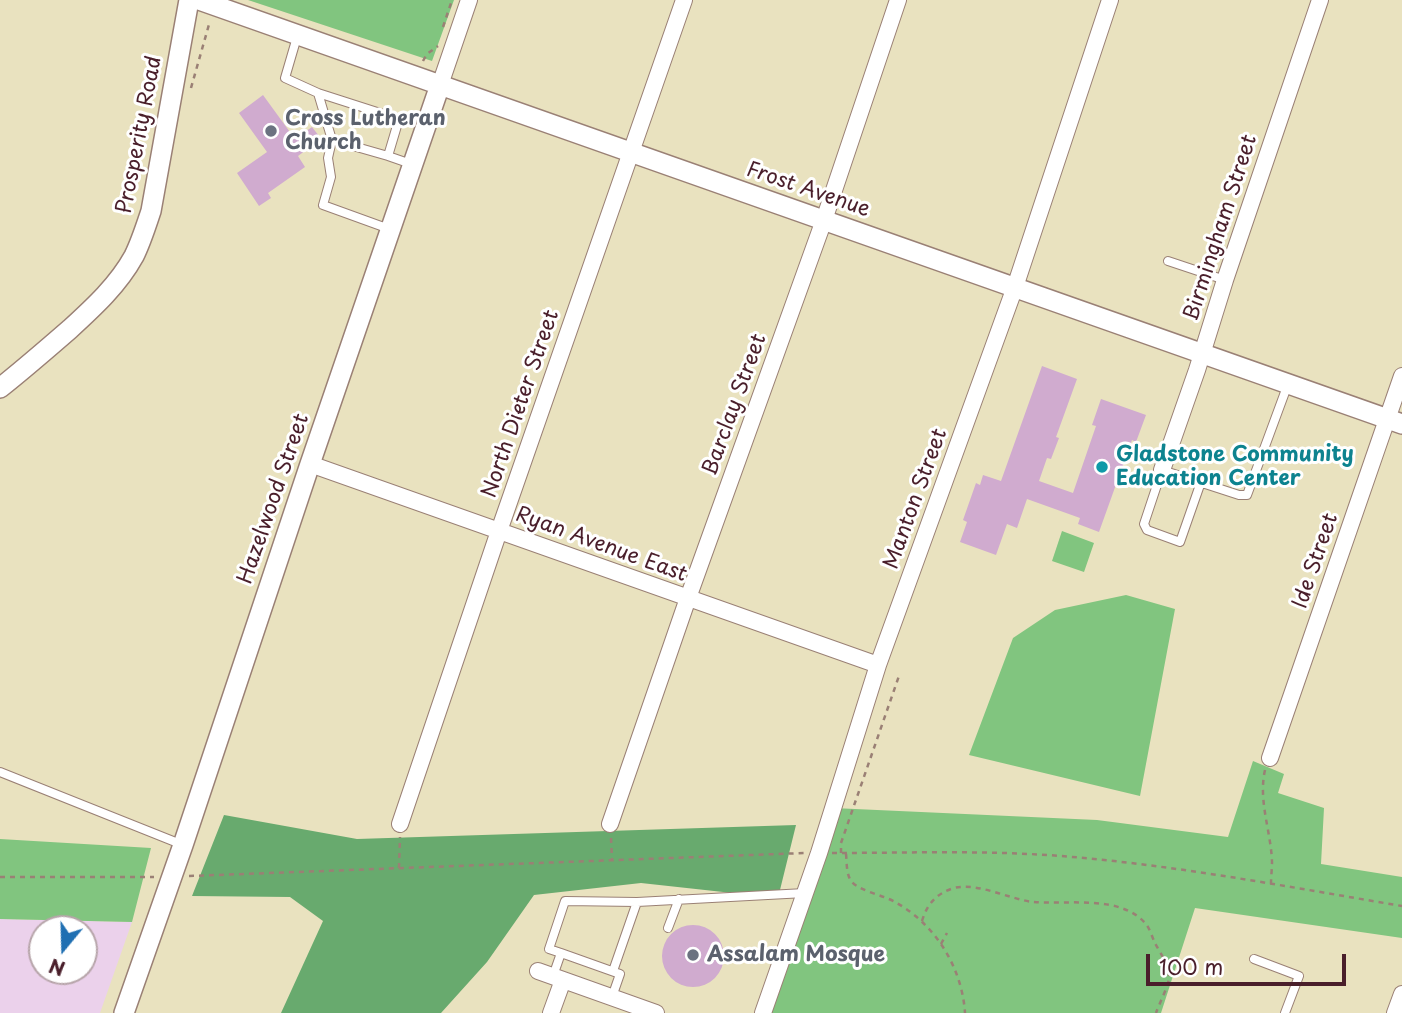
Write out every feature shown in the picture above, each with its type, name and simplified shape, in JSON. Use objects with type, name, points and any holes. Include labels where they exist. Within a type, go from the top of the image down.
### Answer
[{"type":"street","name":"Prosperity Road","points":[[0,388],[95,306],[134,256],[151,211],[189,0]]},
{"type":"street","name":"Frost Avenue","points":[[199,0],[1395,421]]},
{"type":"street","name":"Hazelwood Street","points":[[124,1013],[469,0]]},
{"type":"street","name":"North Dieter Street","points":[[400,824],[684,0]]},
{"type":"street","name":"Barclay Street","points":[[610,824],[688,597],[824,220],[898,0]]},
{"type":"street","name":"Manton Street","points":[[763,1013],[819,853],[878,665],[1015,287],[1110,0]]},
{"type":"street","name":"Birmingham Street","points":[[1163,470],[1224,280],[1320,0]]},
{"type":"street","name":"Ide Street","points":[[1270,758],[1395,421],[1402,376]]},
{"type":"street","name":"Ryan Avenue East","points":[[310,464],[878,665]]},
{"type":"street","points":[[551,1013],[551,976],[656,1013]]},
{"type":"street","points":[[1395,1013],[1402,994]]},
{"type":"lane","points":[[297,35],[285,78],[318,93],[399,120],[388,156]]},
{"type":"lane","points":[[318,93],[332,140],[328,158],[331,177],[323,205],[381,226],[391,227]]},
{"type":"lane","points":[[332,140],[412,164]]},
{"type":"lane","points":[[1168,261],[1224,280]]},
{"type":"lane","points":[[1201,482],[1181,542],[1147,530],[1144,524],[1163,470],[1201,482],[1239,495],[1247,495],[1288,384]]},
{"type":"lane","points":[[0,772],[183,845]]},
{"type":"lane","points":[[612,997],[620,974],[549,949],[565,901],[637,902],[805,893]]},
{"type":"lane","points":[[668,928],[679,900]]},
{"type":"lane","points":[[613,971],[637,902]]},
{"type":"lane","points":[[551,976],[561,953]]},
{"type":"lane","points":[[1254,959],[1299,976],[1285,1013]]},
{"type":"path","points":[[443,36],[443,23],[452,0]]},
{"type":"path","points":[[417,77],[427,54],[440,44]]},
{"type":"path","points":[[900,673],[841,843],[848,874],[853,883],[896,902],[922,921],[941,944],[961,983],[965,1013]]},
{"type":"path","points":[[1270,758],[1264,771],[1263,809],[1272,863],[1271,884]]},
{"type":"path","points":[[399,868],[400,824]]},
{"type":"path","points":[[610,824],[612,860]]},
{"type":"path","points":[[0,877],[172,877],[819,853],[991,852],[1171,867],[1402,906]]},
{"type":"path","points":[[922,921],[925,911],[937,896],[956,887],[972,887],[1030,901],[1114,905],[1146,924],[1167,966],[1169,978],[1156,1013]]},
{"type":"path","points":[[941,944],[947,933]]},
{"type":"shaded area","points":[[0,919],[28,920],[28,985],[98,985],[98,921],[132,922],[100,1013],[0,1013]]},
{"type":"green space","points":[[248,0],[454,0],[432,61]]},
{"type":"green space","points":[[1062,531],[1094,543],[1084,572],[1052,561]]},
{"type":"green space","points":[[1126,595],[1175,609],[1140,796],[969,755],[1013,638],[1055,610]]},
{"type":"green space","points":[[1253,761],[1284,774],[1278,793],[1324,808],[1321,864],[1402,877],[1402,938],[1195,908],[1161,1013],[763,1013],[833,808],[1097,820],[1228,837]]},
{"type":"green space","points":[[224,815],[357,839],[796,825],[778,898],[641,883],[534,895],[487,962],[441,1013],[281,1013],[323,921],[290,897],[192,896]]},
{"type":"green space","points":[[0,839],[151,848],[132,922],[98,921],[98,915],[28,915],[28,920],[0,919]]},
{"type":"building","points":[[263,95],[295,139],[312,127],[319,136],[304,147],[306,150],[298,156],[305,167],[268,193],[271,198],[259,206],[237,173],[267,152],[239,113]]},
{"type":"building","name":"Gladstone Community Education Center","points":[[1042,366],[1077,379],[1056,437],[1059,438],[1051,459],[1047,458],[1039,481],[1073,493],[1096,426],[1092,425],[1101,399],[1146,415],[1136,442],[1132,440],[1099,532],[1078,524],[1080,518],[1027,499],[1017,528],[1007,524],[996,555],[960,542],[967,522],[963,520],[976,483],[980,485],[983,475],[1001,481]]},
{"type":"building","name":"Assalam Mosque","points":[[687,925],[699,925],[715,934],[722,944],[722,968],[715,978],[699,987],[687,987],[676,982],[667,973],[662,962],[662,950],[667,939],[676,930]]},
{"type":"place","name":"Cross Lutheran Church","points":[[271,131]]},
{"type":"place","name":"Gladstone Community Education Center","points":[[1102,467]]},
{"type":"place","name":"Assalam Mosque","points":[[693,955]]}]
